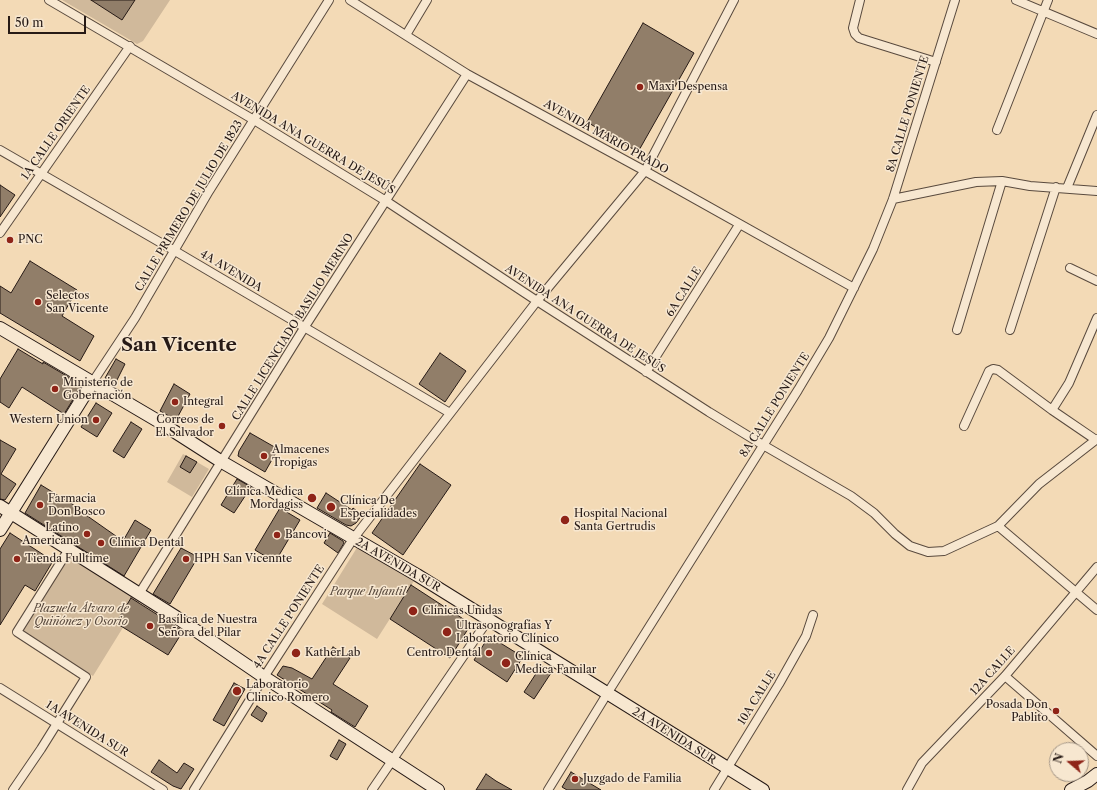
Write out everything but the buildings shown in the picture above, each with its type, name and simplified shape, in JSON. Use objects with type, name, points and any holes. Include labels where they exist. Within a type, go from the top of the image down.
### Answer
[{"type":"main road","name":"2A AVENIDA SUR","points":[[0,328],[158,421],[222,462],[417,575],[763,790]]},
{"type":"main road","points":[[0,530],[92,383]]},
{"type":"main road","points":[[0,506],[176,617],[264,677],[438,790]]},
{"type":"main road","points":[[1071,790],[1088,781],[1097,774]]},
{"type":"street","name":"AVENIDA ANA GUERRA DE JESÚS","points":[[49,0],[130,46],[386,201],[646,372],[763,445],[851,496],[874,513],[895,534],[910,546],[928,552],[944,551],[998,526],[1039,484],[1097,439]]},
{"type":"street","name":"CALLE PRIMERO DE JULIO DE 1823","points":[[92,383],[135,318],[209,191],[329,0]]},
{"type":"street","name":"AVENIDA MARIO PRADO","points":[[350,0],[467,74],[645,171],[739,225],[854,288]]},
{"type":"street","points":[[406,34],[427,0]]},
{"type":"street","name":"4A CALLE PONIENTE","points":[[194,790],[264,677],[353,539],[537,301],[645,171],[734,0]]},
{"type":"street","points":[[860,0],[853,28],[855,34],[859,38],[936,62]]},
{"type":"street","name":"8A CALLE PONIENTE","points":[[548,790],[829,338],[873,249],[893,200],[955,0]]},
{"type":"street","points":[[1016,0],[1097,34]]},
{"type":"street","points":[[997,130],[1048,0]]},
{"type":"street","name":"1A CALLE ORIENTE","points":[[0,233],[130,46]]},
{"type":"street","name":"CALLE LICENCIADO BASILIO MERINO","points":[[139,594],[304,328],[467,74]]},
{"type":"street","points":[[1067,188],[1097,116]]},
{"type":"street","name":"4A AVENIDA","points":[[0,150],[450,413]]},
{"type":"street","points":[[957,330],[1002,181]]},
{"type":"street","points":[[893,200],[976,182],[1002,181],[1030,186],[1097,191]]},
{"type":"street","points":[[1010,330],[1056,187]]},
{"type":"street","name":"6A CALLE","points":[[646,372],[739,225]]},
{"type":"street","points":[[1070,268],[1097,281]]},
{"type":"street","points":[[1052,410],[1069,383],[1097,318]]},
{"type":"street","points":[[964,426],[989,371],[993,369],[998,370],[1052,410],[1097,439]]},
{"type":"street","points":[[998,526],[1097,610]]},
{"type":"street","points":[[13,790],[41,749],[86,677],[17,632],[69,549]]},
{"type":"street","name":"12A CALLE","points":[[907,790],[922,763],[1005,676],[1097,567]]},
{"type":"street","name":"10A CALLE","points":[[714,790],[726,768],[779,684],[806,636],[813,615]]},
{"type":"street","points":[[372,790],[488,620]]},
{"type":"street","points":[[1005,676],[1097,756]]},
{"type":"street","name":"1A AVENIDA SUR","points":[[0,688],[163,790]]},
{"type":"green space","points":[[62,0],[170,0],[143,41],[137,44]]},
{"type":"green space","points":[[183,454],[209,469],[192,497],[167,482]]},
{"type":"green space","name":"Parque Infantil","points":[[358,546],[414,581],[377,639],[322,604]]},
{"type":"green space","name":"Plazuela Álvaro de Quiñónez y Osorio","points":[[69,555],[140,600],[93,676],[22,630]]},
{"type":"place","name":"Maxi Despensa","points":[[640,87]]},
{"type":"place","name":"PNC","points":[[10,240]]},
{"type":"place","name":"Selectos San Vicente","points":[[38,302]]},
{"type":"place","name":"Ministerio de Gobernación","points":[[55,389]]},
{"type":"place","name":"Integral","points":[[175,402]]},
{"type":"place","name":"Western Union","points":[[96,420]]},
{"type":"place","name":"Correos de El Salvador","points":[[222,426]]},
{"type":"place","name":"Almacenes Tropigas","points":[[264,456]]},
{"type":"place","name":"Clínica Medica Mordagiss","points":[[312,498]]},
{"type":"place","name":"Farmacia Don Bosco","points":[[40,505]]},
{"type":"place","name":"Clínica De Especialidades","points":[[331,507]]},
{"type":"place","name":"Hospital Nacional Santa Gertrudis","points":[[565,520]]},
{"type":"place","name":"Latino Americana","points":[[87,534]]},
{"type":"place","name":"Bancovi","points":[[277,535]]},
{"type":"place","name":"Clínica Dental","points":[[101,543]]},
{"type":"place","name":"Tienda Fulltime","points":[[17,559]]},
{"type":"place","name":"HPH San Vicennte","points":[[186,559]]},
{"type":"place","name":"Clínicas Unidas","points":[[413,611]]},
{"type":"place","name":"Basílica de Nuestra Señora del Pilar","points":[[150,626]]},
{"type":"place","name":"Ultrasonografías Y Laboratorio Clínico","points":[[447,632]]},
{"type":"place","name":"KatherLab","points":[[296,653]]},
{"type":"place","name":"Centro Dental","points":[[489,653]]},
{"type":"place","name":"Clínica Medica Familar","points":[[506,663]]},
{"type":"place","name":"Laboratorio Clinico Romero","points":[[237,691]]},
{"type":"place","name":"Posada Don Pablito","points":[[1056,711]]},
{"type":"place","name":"Juzgado de Familia","points":[[575,779]]},
{"type":"district","name":"San Vicente","points":[[179,346]]}]
